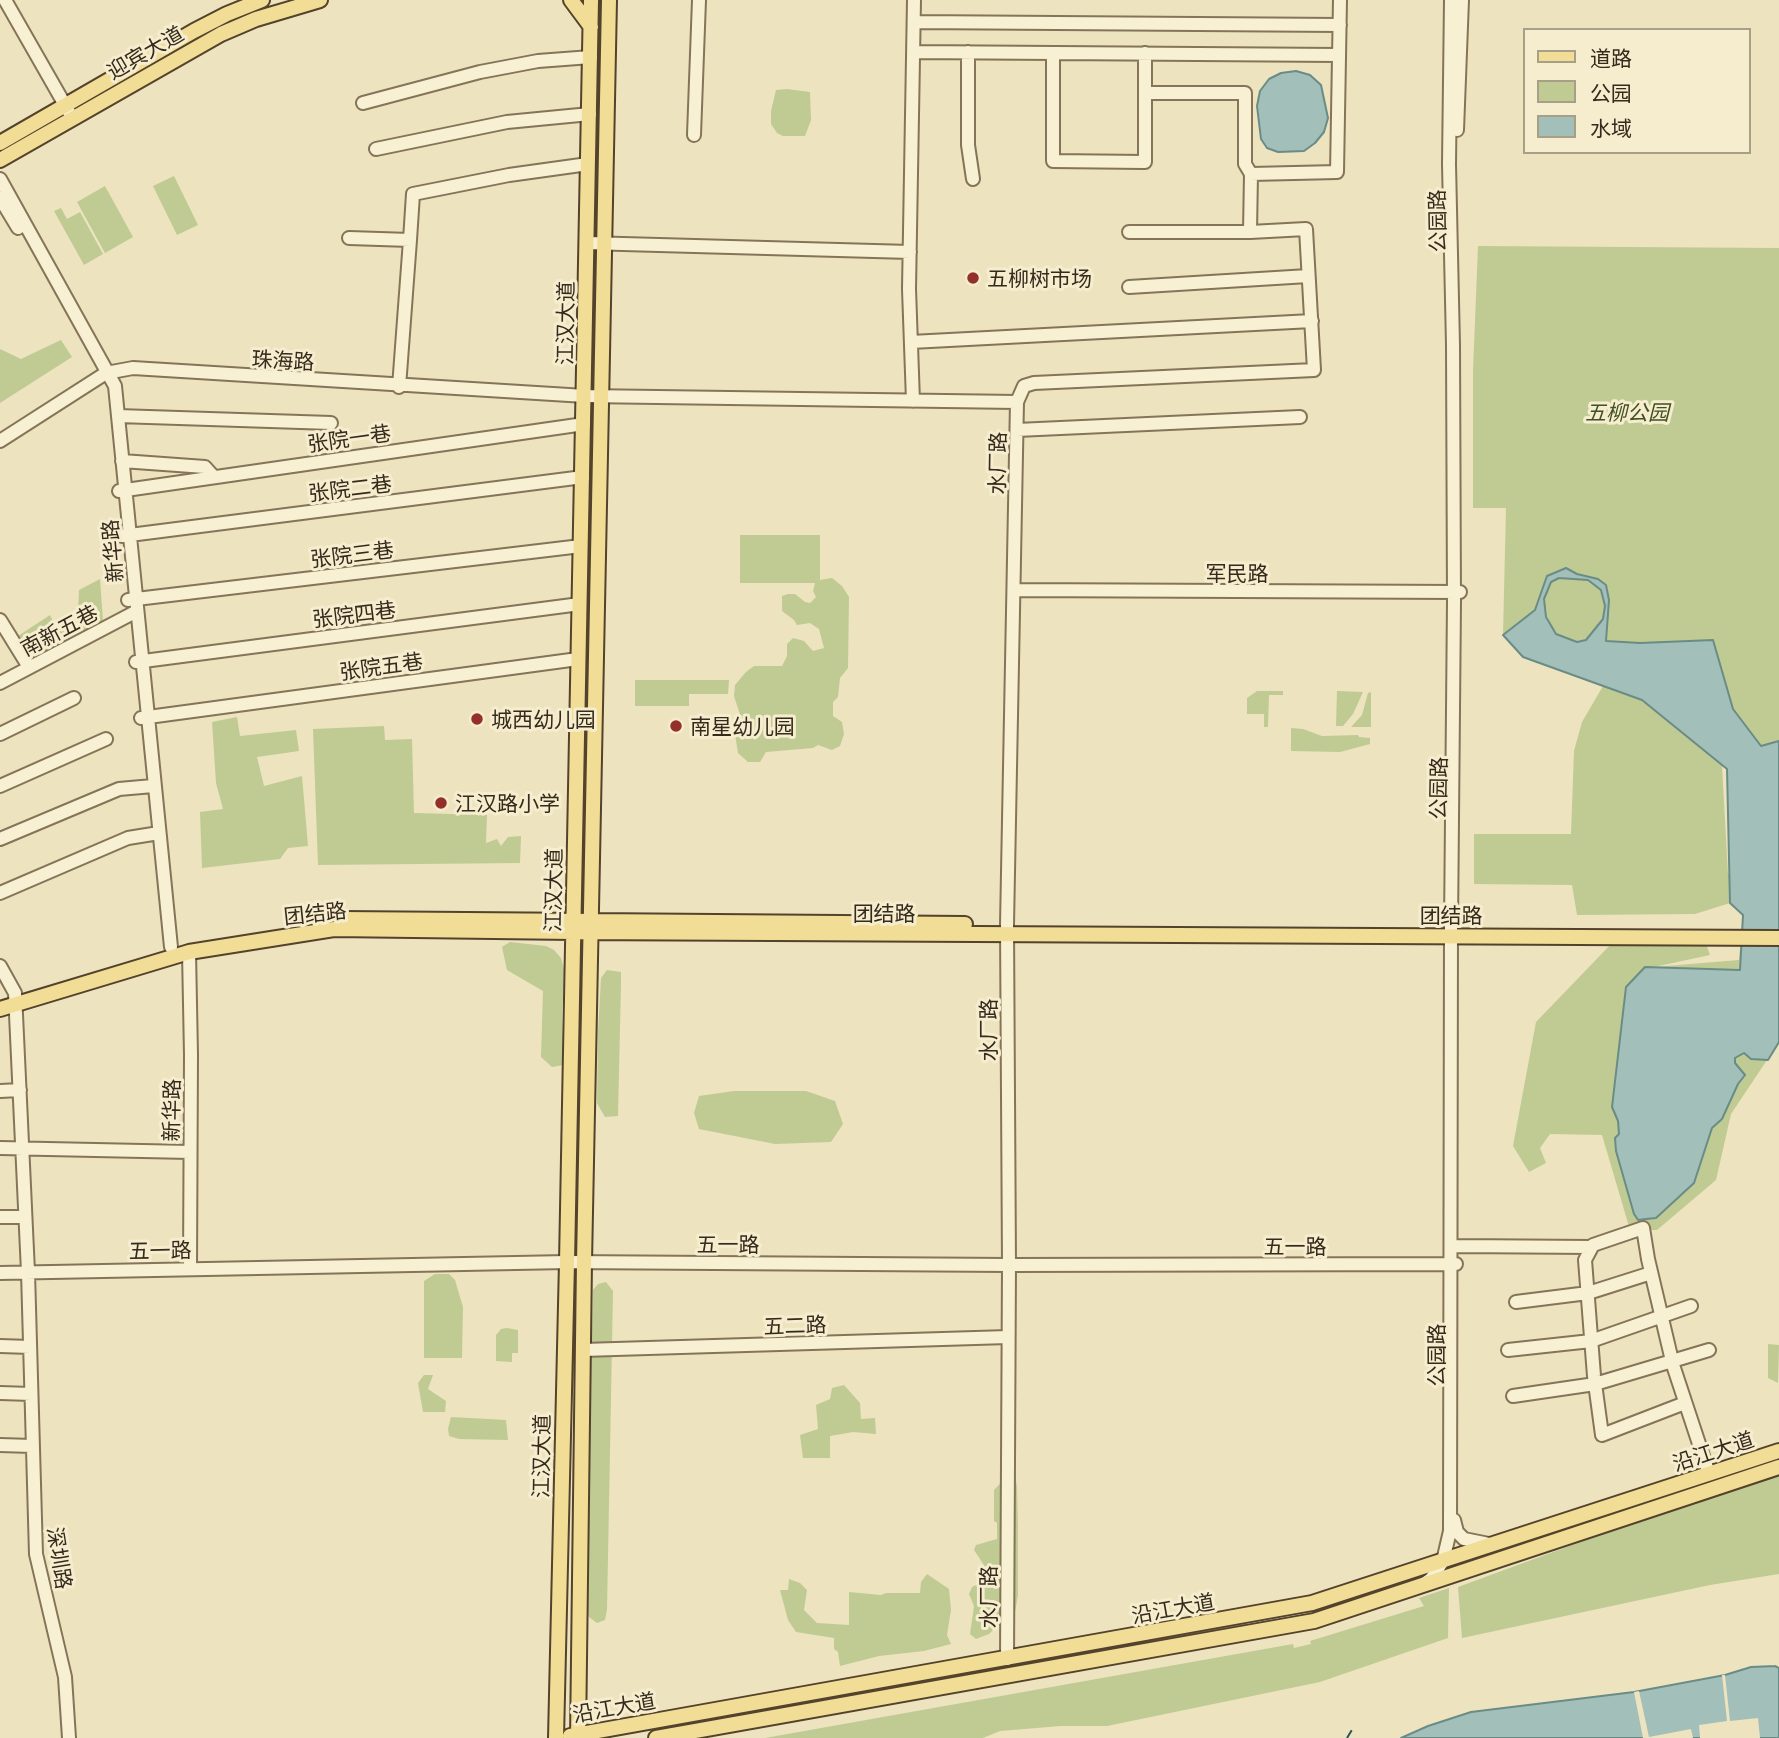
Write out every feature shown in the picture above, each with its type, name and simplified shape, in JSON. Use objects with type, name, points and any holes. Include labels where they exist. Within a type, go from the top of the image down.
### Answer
[{"type":"main road","name":"迎宾大道","points":[[0,160],[69,112],[202,27],[262,0]]},
{"type":"main road","name":"迎宾大道","points":[[0,143],[69,112],[220,34],[256,19],[320,0]]},
{"type":"main road","points":[[571,0],[591,27]]},
{"type":"main road","name":"江汉大道","points":[[556,1738],[568,1262],[592,0]]},
{"type":"main road","name":"江汉大道","points":[[578,1736],[584,1262],[610,3]]},
{"type":"main road","points":[[587,220],[593,226],[600,225],[604,220]]},
{"type":"main road","points":[[586,262],[590,257],[597,256],[603,263]]},
{"type":"main road","name":"团结路","points":[[0,1009],[16,998],[168,948],[334,919],[573,926]]},
{"type":"main road","name":"团结路","points":[[0,999],[16,998],[189,951],[334,929],[591,926],[1729,932],[1779,928]]},
{"type":"main road","name":"团结路","points":[[1729,932],[1779,937]]},
{"type":"main road","name":"沿江大道","points":[[556,1738],[1312,1603],[1779,1451]]},
{"type":"main road","name":"沿江大道","points":[[656,1738],[1314,1621],[1779,1467]]},
{"type":"street","points":[[5,0],[69,112]]},
{"type":"street","points":[[694,135],[699,0]]},
{"type":"street","points":[[913,401],[910,252],[914,0]]},
{"type":"street","points":[[1251,174],[1338,172],[1340,0]]},
{"type":"street","points":[[1451,0],[1449,164],[1457,592]]},
{"type":"street","name":"公园路","points":[[1462,0],[1456,160],[1454,1523],[1457,1532],[1464,1539],[1497,1544]]},
{"type":"street","points":[[914,22],[1340,25]]},
{"type":"street","points":[[913,52],[1339,55]]},
{"type":"street","points":[[968,52],[968,145],[972,179]]},
{"type":"street","points":[[1054,53],[1053,161],[1145,162],[1145,53]]},
{"type":"street","points":[[363,103],[480,72],[563,57],[591,57]]},
{"type":"street","points":[[1145,93],[1245,93],[1245,164],[1251,174],[1250,232]]},
{"type":"street","points":[[376,149],[507,122],[590,114]]},
{"type":"street","points":[[399,385],[412,194],[589,163]]},
{"type":"street","name":"新华路","points":[[0,180],[107,374],[110,387],[168,948]]},
{"type":"street","name":"新华路","points":[[0,198],[115,386],[122,492]]},
{"type":"street","points":[[1017,402],[1024,386],[1034,383],[1314,370],[1306,229],[1129,232]]},
{"type":"street","points":[[349,238],[410,240]]},
{"type":"street","points":[[587,243],[910,252]]},
{"type":"street","points":[[1129,287],[1308,276]]},
{"type":"street","points":[[911,342],[1312,321]]},
{"type":"street","name":"珠海路","points":[[0,443],[107,374],[133,368],[585,398],[601,396],[1017,402]]},
{"type":"street","name":"水厂路","points":[[1007,1659],[1007,930],[1017,402]]},
{"type":"street","points":[[118,416],[331,424]]},
{"type":"street","points":[[1017,430],[1300,417]]},
{"type":"street","name":"张院一巷","points":[[122,492],[584,426]]},
{"type":"street","name":"张院一巷","points":[[122,492],[584,426]]},
{"type":"street","points":[[122,461],[205,467],[214,477]]},
{"type":"street","name":"张院二巷","points":[[126,537],[583,479]]},
{"type":"street","name":"张院三巷","points":[[132,606],[581,545]]},
{"type":"street","name":"军民路","points":[[1014,590],[1457,592]]},
{"type":"street","name":"张院四巷","points":[[138,661],[580,604]]},
{"type":"street","name":"南新五巷","points":[[0,682],[132,606]]},
{"type":"street","points":[[0,620],[29,667]]},
{"type":"street","name":"张院五巷","points":[[144,718],[578,659]]},
{"type":"street","points":[[0,734],[74,698]]},
{"type":"street","points":[[0,786],[106,739]]},
{"type":"street","points":[[0,839],[119,789],[150,786]]},
{"type":"street","points":[[0,892],[128,838],[156,834]]},
{"type":"street","points":[[1424,1584],[1431,1579],[1443,1561],[1450,1531],[1454,931]]},
{"type":"street","name":"新华路","points":[[189,951],[190,1269]]},
{"type":"street","name":"深圳路","points":[[0,967],[16,998],[28,1272],[36,1554],[65,1677],[69,1738]]},
{"type":"street","points":[[0,1091],[20,1090]]},
{"type":"street","points":[[0,1148],[190,1152]]},
{"type":"street","points":[[0,1217],[25,1217]]},
{"type":"street","points":[[1685,1403],[1602,1434],[1595,1384],[1585,1260],[1593,1245],[1643,1228],[1673,1362],[1709,1474]]},
{"type":"street","points":[[1456,1246],[1592,1247]]},
{"type":"street","name":"五一路","points":[[0,1273],[568,1262],[1453,1264]]},
{"type":"street","points":[[1516,1302],[1588,1293],[1651,1273]]},
{"type":"street","points":[[1508,1350],[1591,1341],[1691,1306]]},
{"type":"street","name":"五二路","points":[[583,1350],[1009,1337]]},
{"type":"street","points":[[0,1346],[30,1347]]},
{"type":"street","points":[[1513,1396],[1595,1384],[1709,1350]]},
{"type":"street","points":[[0,1393],[31,1394]]},
{"type":"street","points":[[0,1445],[32,1446]]},
{"type":"green space","points":[[776,90],[810,92],[811,120],[805,136],[783,136],[777,133],[771,124]]},
{"type":"green space","points":[[174,176],[198,225],[177,235],[153,186]]},
{"type":"green space","points":[[105,186],[133,237],[105,253],[77,202]]},
{"type":"green space","points":[[61,208],[67,219],[80,212],[103,254],[84,265],[54,211]]},
{"type":"green space","name":"五柳公园","points":[[1478,246],[1779,248],[1779,1042],[1731,1114],[1716,1180],[1657,1230],[1630,1230],[1602,1135],[1550,1134],[1540,1148],[1546,1163],[1529,1172],[1513,1146],[1536,1022],[1614,941],[1705,941],[1710,955],[1654,967],[1739,960],[1743,915],[1730,903],[1695,914],[1577,915],[1572,885],[1474,884],[1474,834],[1571,834],[1574,751],[1582,722],[1603,686],[1523,657],[1503,635],[1506,508],[1473,508],[1473,371]],"holes":[[[1722,766],[1727,769],[1729,874]]]},
{"type":"green space","points":[[61,340],[72,357],[0,403],[0,349],[21,359]]},
{"type":"green space","points":[[740,535],[820,535],[820,580],[832,578],[842,586],[849,597],[848,668],[840,678],[838,697],[833,702],[833,716],[842,722],[844,734],[840,746],[832,750],[818,745],[813,748],[766,752],[760,762],[748,762],[738,753],[735,734],[744,727],[734,696],[735,685],[754,666],[782,666],[787,656],[787,644],[793,638],[804,641],[813,651],[824,648],[819,629],[810,623],[797,625],[782,611],[782,596],[788,594],[795,594],[810,603],[816,597],[813,591],[815,583],[740,583]]},
{"type":"green space","points":[[100,579],[103,621],[33,659],[18,636],[50,615],[54,624],[78,613],[79,590]]},
{"type":"green space","points":[[635,680],[729,680],[728,694],[689,694],[689,706],[635,706]]},
{"type":"green space","points":[[1257,691],[1283,691],[1283,695],[1269,695],[1268,727],[1264,727],[1264,714],[1247,714],[1247,698]]},
{"type":"green space","points":[[1337,691],[1363,692],[1353,714],[1343,726],[1336,726]]},
{"type":"green space","points":[[1371,692],[1371,727],[1351,727],[1362,715],[1368,693]]},
{"type":"green space","points":[[237,717],[240,736],[296,730],[299,751],[257,757],[264,786],[302,776],[308,846],[288,848],[280,859],[202,868],[200,812],[223,809],[216,783],[212,722]]},
{"type":"green space","points":[[384,726],[385,740],[412,739],[414,813],[487,815],[486,843],[497,839],[501,846],[508,837],[521,836],[520,863],[318,865],[313,729]]},
{"type":"green space","points":[[1291,728],[1322,736],[1358,735],[1370,738],[1370,744],[1340,752],[1291,751]]},
{"type":"green space","points":[[510,942],[546,946],[561,958],[565,972],[562,1011],[563,1065],[552,1067],[541,1057],[543,991],[507,970],[502,947]]},
{"type":"green space","points":[[607,970],[621,972],[621,984],[618,1116],[605,1117],[597,1103],[601,978]]},
{"type":"green space","points":[[734,1091],[806,1091],[835,1101],[843,1124],[831,1142],[775,1144],[699,1129],[694,1113],[699,1096]]},
{"type":"green space","points":[[435,1274],[449,1274],[455,1280],[463,1307],[462,1358],[424,1358],[424,1281]]},
{"type":"green space","points":[[606,1282],[613,1291],[607,1610],[605,1620],[597,1623],[589,1617],[585,1605],[593,1290],[598,1284]]},
{"type":"green space","points":[[501,1329],[518,1330],[518,1353],[512,1353],[512,1362],[496,1361],[496,1335]]},
{"type":"green space","points":[[1768,1344],[1779,1345],[1778,1383],[1768,1378]]},
{"type":"green space","points":[[424,1375],[433,1375],[428,1389],[446,1401],[445,1412],[423,1412],[418,1383]]},
{"type":"green space","points":[[844,1385],[860,1403],[861,1419],[875,1418],[876,1434],[853,1432],[830,1436],[830,1458],[803,1458],[800,1435],[818,1429],[816,1405],[830,1399],[832,1388]]},
{"type":"green space","points":[[451,1417],[506,1420],[508,1440],[459,1439],[449,1436]]},
{"type":"green space","points":[[1779,1469],[1779,1574],[1710,1585],[1462,1638],[1458,1587]]},
{"type":"green space","points":[[1011,1472],[1015,1475],[1017,1487],[1018,1526],[1018,1595],[1013,1623],[999,1624],[989,1634],[976,1639],[970,1634],[974,1606],[969,1594],[972,1587],[982,1582],[985,1573],[984,1565],[974,1550],[976,1545],[997,1539],[994,1490]]},
{"type":"green space","points":[[927,1574],[949,1589],[951,1610],[947,1635],[951,1644],[924,1651],[879,1656],[840,1666],[838,1652],[834,1649],[834,1638],[796,1632],[788,1620],[780,1590],[788,1590],[789,1579],[800,1583],[807,1590],[804,1610],[817,1623],[849,1625],[849,1592],[881,1595],[920,1593],[921,1582]]},
{"type":"green space","points":[[1449,1588],[1448,1638],[1320,1682],[1107,1726],[1061,1726],[1000,1731],[983,1738],[765,1738],[1293,1644],[1294,1648],[1424,1606],[1419,1598]]},
{"type":"water","points":[[1296,71],[1310,75],[1321,85],[1328,118],[1324,132],[1304,151],[1278,152],[1267,148],[1261,139],[1257,106],[1260,91],[1269,79],[1281,73]]},
{"type":"water","points":[[1566,568],[1598,579],[1606,585],[1609,600],[1606,641],[1640,643],[1713,640],[1733,709],[1761,746],[1779,741],[1779,1042],[1768,1060],[1751,1059],[1744,1053],[1735,1058],[1735,1063],[1745,1075],[1722,1119],[1712,1128],[1694,1183],[1656,1218],[1638,1220],[1634,1214],[1616,1151],[1618,1121],[1612,1107],[1626,987],[1645,967],[1740,970],[1743,915],[1730,903],[1727,769],[1642,700],[1523,657],[1503,635],[1535,610],[1547,576]],"holes":[[[1559,578],[1588,580],[1601,590],[1605,606],[1603,619],[1586,640],[1577,642],[1556,634],[1546,617],[1544,599],[1551,582]]]},
{"type":"water","points":[[1751,1667],[1779,1668],[1779,1738],[1401,1738],[1471,1712],[1634,1692],[1725,1675]]},
{"type":"pier","points":[[1722,1675],[1725,1675],[1730,1721],[1758,1718],[1760,1738],[1700,1738],[1699,1725],[1727,1721]]},
{"type":"pier","points":[[1639,1691],[1649,1737],[1691,1729],[1693,1738],[1643,1738],[1634,1692]]},
{"type":"ferry route","points":[[1347,1738],[1355,1725]]},
{"type":"place","name":"五柳树市场","points":[[973,278]]},
{"type":"place","name":"城西幼儿园","points":[[477,719]]},
{"type":"place","name":"南星幼儿园","points":[[676,726]]},
{"type":"place","name":"江汉路小学","points":[[441,803]]}]
